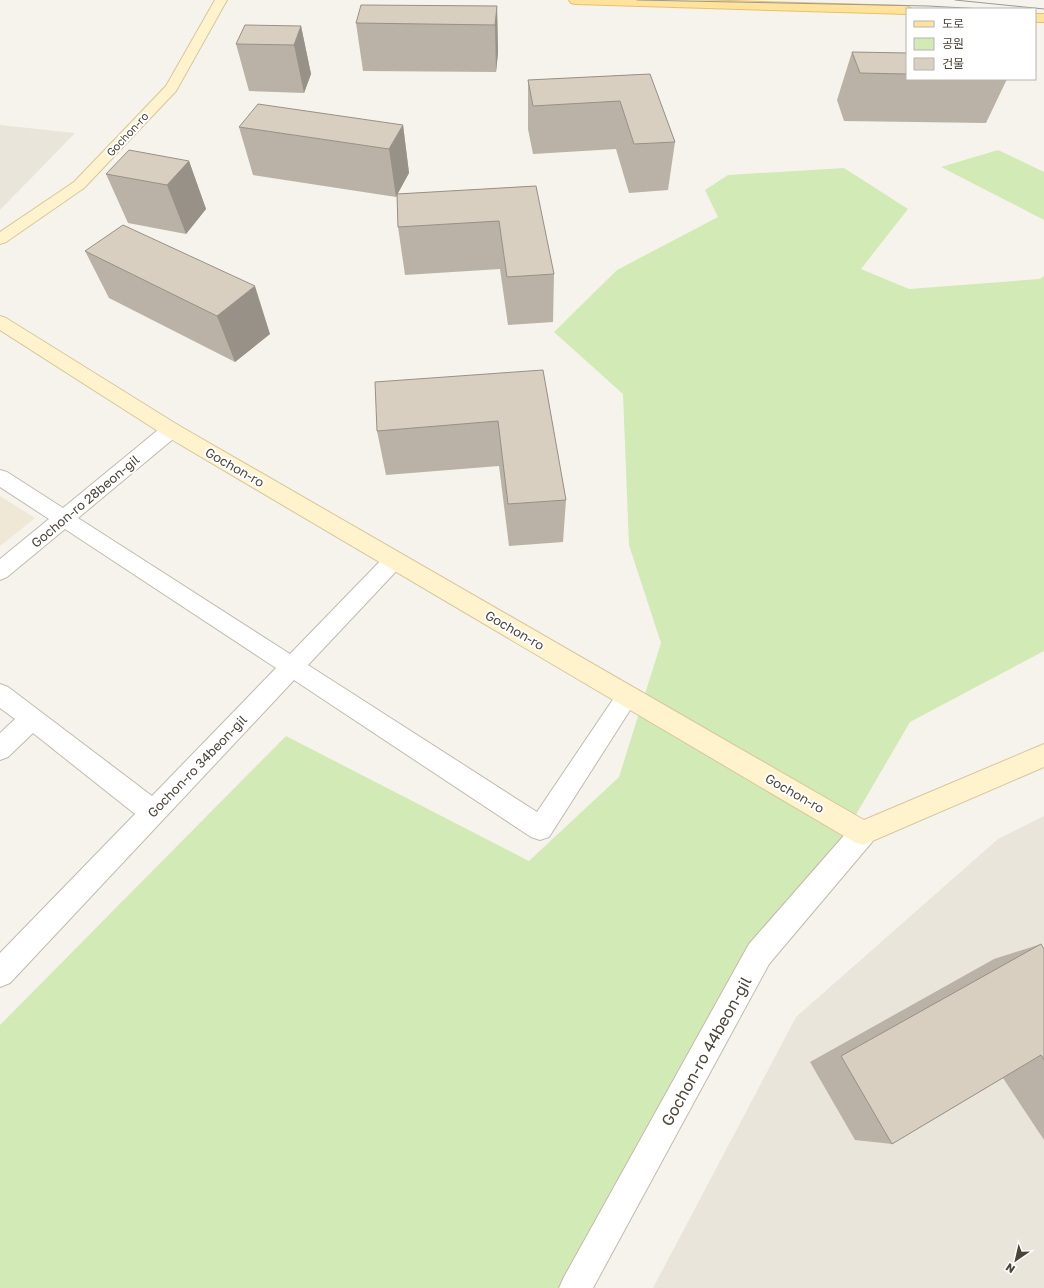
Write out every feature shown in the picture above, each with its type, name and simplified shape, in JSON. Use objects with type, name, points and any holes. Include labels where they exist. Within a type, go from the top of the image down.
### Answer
[{"type":"main road","points":[[575,0],[906,10]]},
{"type":"street","name":"Gochon-ro","points":[[0,239],[79,185],[171,88],[221,0]]},
{"type":"street","name":"Gochon-ro","points":[[0,322],[171,430],[863,833]]},
{"type":"street","name":"Gochon-ro 28beon-gil","points":[[0,572],[171,430]]},
{"type":"street","points":[[0,476],[540,828],[628,696]]},
{"type":"street","name":"Gochon-ro 34beon-gil","points":[[0,973],[394,560]]},
{"type":"street","points":[[0,694],[153,812]]},
{"type":"street","points":[[0,749],[32,719]]},
{"type":"street","points":[[863,833],[1044,755]]},
{"type":"street","name":"Gochon-ro 44beon-gil","points":[[575,1288],[759,954],[863,833]]},
{"type":"shaded area","points":[[0,125],[75,133],[0,210]]},
{"type":"shaded area","points":[[0,496],[35,518],[0,546]]},
{"type":"shaded area","points":[[1044,816],[1044,1288],[653,1288],[796,1017],[998,839]]},
{"type":"green space","points":[[998,150],[1044,172],[1044,220],[941,167]]},
{"type":"green space","points":[[844,168],[908,209],[861,269],[909,289],[1040,279],[1044,276],[1044,651],[910,722],[580,1288],[0,1288],[0,1025],[286,736],[529,861],[619,777],[661,643],[629,545],[623,394],[554,332],[617,270],[718,217],[705,190],[728,175]]},
{"type":"building","points":[[361,5],[497,6],[495,25],[356,23]]},
{"type":"building","points":[[245,25],[301,26],[294,45],[236,44]]},
{"type":"building","points":[[852,52],[906,53],[906,74],[860,73]]},
{"type":"building","points":[[650,74],[675,142],[634,144],[620,101],[533,106],[528,80]]},
{"type":"building","points":[[258,104],[403,125],[389,149],[239,127]]},
{"type":"building","points":[[129,150],[189,161],[167,185],[106,174]]},
{"type":"building","points":[[536,186],[554,274],[507,277],[499,221],[398,227],[397,194]]},
{"type":"building","points":[[123,225],[255,286],[217,316],[85,251]]},
{"type":"building","points":[[543,370],[566,500],[508,504],[498,421],[377,431],[375,382]]},
{"type":"building","points":[[1041,944],[1044,949],[1044,1060],[1041,1055],[892,1144],[841,1056]]},
{"type":"tram line","points":[[637,0],[965,8]]},
{"type":"tram line","points":[[955,0],[1034,8]]},
{"type":"tram line","points":[[1036,8],[1044,9]]}]
